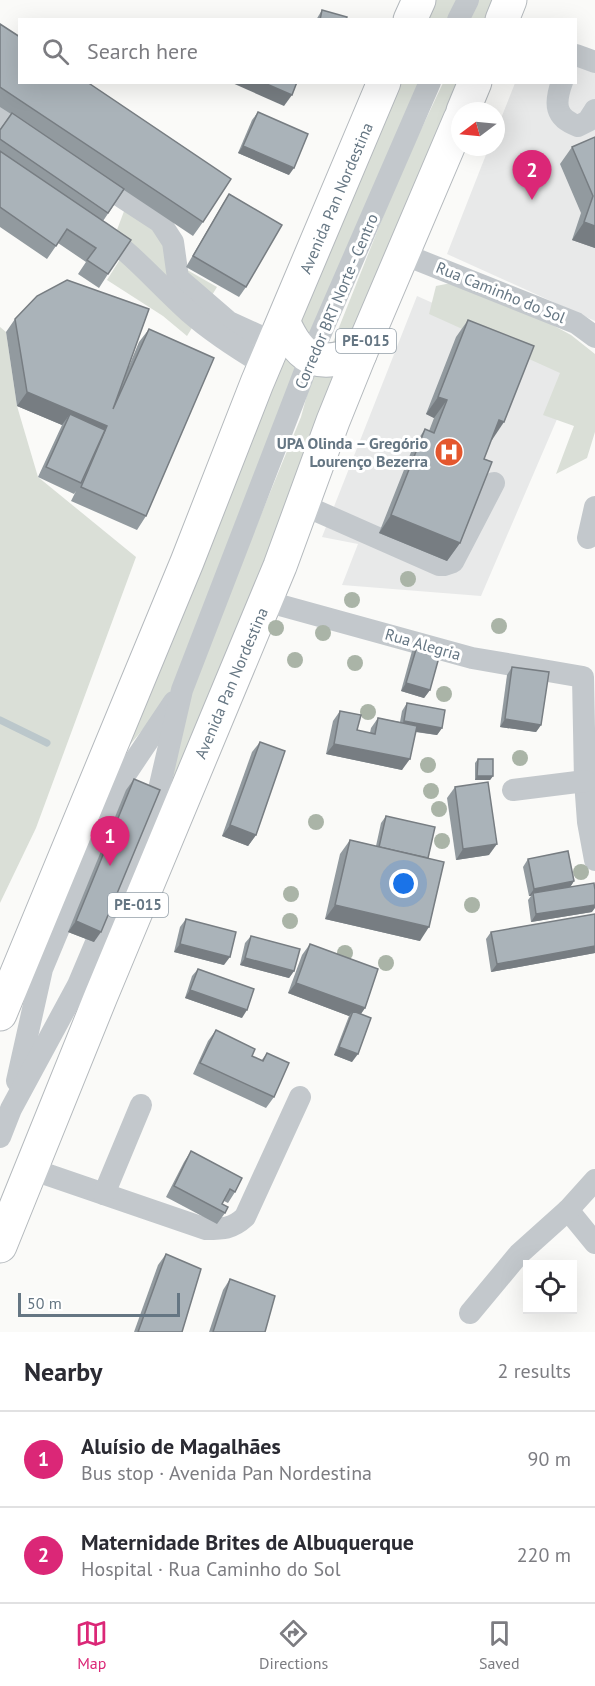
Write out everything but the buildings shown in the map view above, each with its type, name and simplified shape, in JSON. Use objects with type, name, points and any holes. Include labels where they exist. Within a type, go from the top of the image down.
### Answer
[{"type":"highway","points":[[411,18],[418,0]]},
{"type":"highway","points":[[503,18],[510,0]]},
{"type":"highway","name":"Avenida Pan Nordestina","points":[[0,1014],[383,84]]},
{"type":"highway","points":[[468,102],[475,84]]},
{"type":"highway","name":"Avenida Pan Nordestina","points":[[0,1246],[105,985],[266,601],[360,354],[451,140]]},
{"type":"highway","points":[[275,344],[291,339],[310,358],[324,361],[339,360],[360,354]]},
{"type":"street","points":[[459,18],[468,0]]},
{"type":"street","points":[[577,55],[595,62]]},
{"type":"street","name":"Corredor BRT Norte - Centro","points":[[0,1137],[11,1109],[78,985],[157,798],[182,690],[310,358],[429,84]]},
{"type":"street","points":[[561,84],[557,97],[559,111],[566,122],[578,126],[588,121],[595,110]]},
{"type":"street","points":[[0,116],[50,149]]},
{"type":"street","points":[[80,169],[159,222],[173,242],[178,278],[229,322],[275,344]]},
{"type":"street","points":[[87,223],[125,249],[189,312],[221,338],[275,344]]},
{"type":"street","name":"Rua Caminho do Sol","points":[[403,254],[576,323],[595,337]]},
{"type":"street","points":[[303,505],[413,555],[444,565],[453,562],[494,483]]},
{"type":"street","points":[[588,538],[595,507]]},
{"type":"street","name":"Rua Alegria","points":[[266,601],[472,658],[589,677],[585,781],[595,860]]},
{"type":"street","name":"Corredor BRT Norte - Centro","points":[[11,1109],[42,969],[119,784],[182,690]]},
{"type":"street","points":[[513,790],[585,781]]},
{"type":"street","points":[[32,1169],[206,1229],[223,1229],[237,1224],[245,1217],[300,1096]]},
{"type":"street","points":[[104,1194],[141,1105]]},
{"type":"street","points":[[470,1312],[519,1254],[568,1210],[595,1180]]},
{"type":"street","points":[[568,1210],[595,1243]]},
{"type":"shaded area","points":[[431,0],[462,0],[453,18],[424,18]]},
{"type":"shaded area","points":[[478,0],[503,0],[494,18],[471,18]]},
{"type":"shaded area","points":[[577,64],[595,71],[595,321],[447,254],[485,156],[505,156],[505,108],[515,84],[577,84]]},
{"type":"shaded area","points":[[396,84],[424,84],[311,335],[301,322]]},
{"type":"shaded area","points":[[443,84],[467,84],[459,102],[451,102],[451,119],[354,338],[332,345],[400,174]]},
{"type":"shaded area","points":[[126,206],[154,223],[182,267],[217,287],[187,336],[163,316],[107,280],[124,253],[112,243]]},
{"type":"shaded area","points":[[451,283],[547,322],[571,335],[595,354],[595,432],[587,458],[556,474],[574,426],[543,415],[560,373],[429,314],[436,286]]},
{"type":"shaded area","name":"UPA Olinda – Gregório Lourenço Bezerra","points":[[417,296],[579,368],[481,596],[342,585],[358,544],[322,537]]},
{"type":"shaded area","points":[[0,327],[6,332],[17,406],[38,477],[136,557],[36,828],[0,903]]},
{"type":"shaded area","points":[[284,342],[301,360],[176,684],[113,765]]},
{"type":"shaded area","points":[[314,369],[345,379],[166,801],[192,683],[301,417]]},
{"type":"waterway","points":[[0,720],[47,743]]},
{"type":"place","name":"Maternidade Brites de Albuquerque","points":[[532,200]]},
{"type":"place","name":"UPA Olinda – Gregório Lourenço Bezerra","points":[[449,452]]},
{"type":"place","name":"Aluísio de Magalhães","points":[[110,866]]}]
